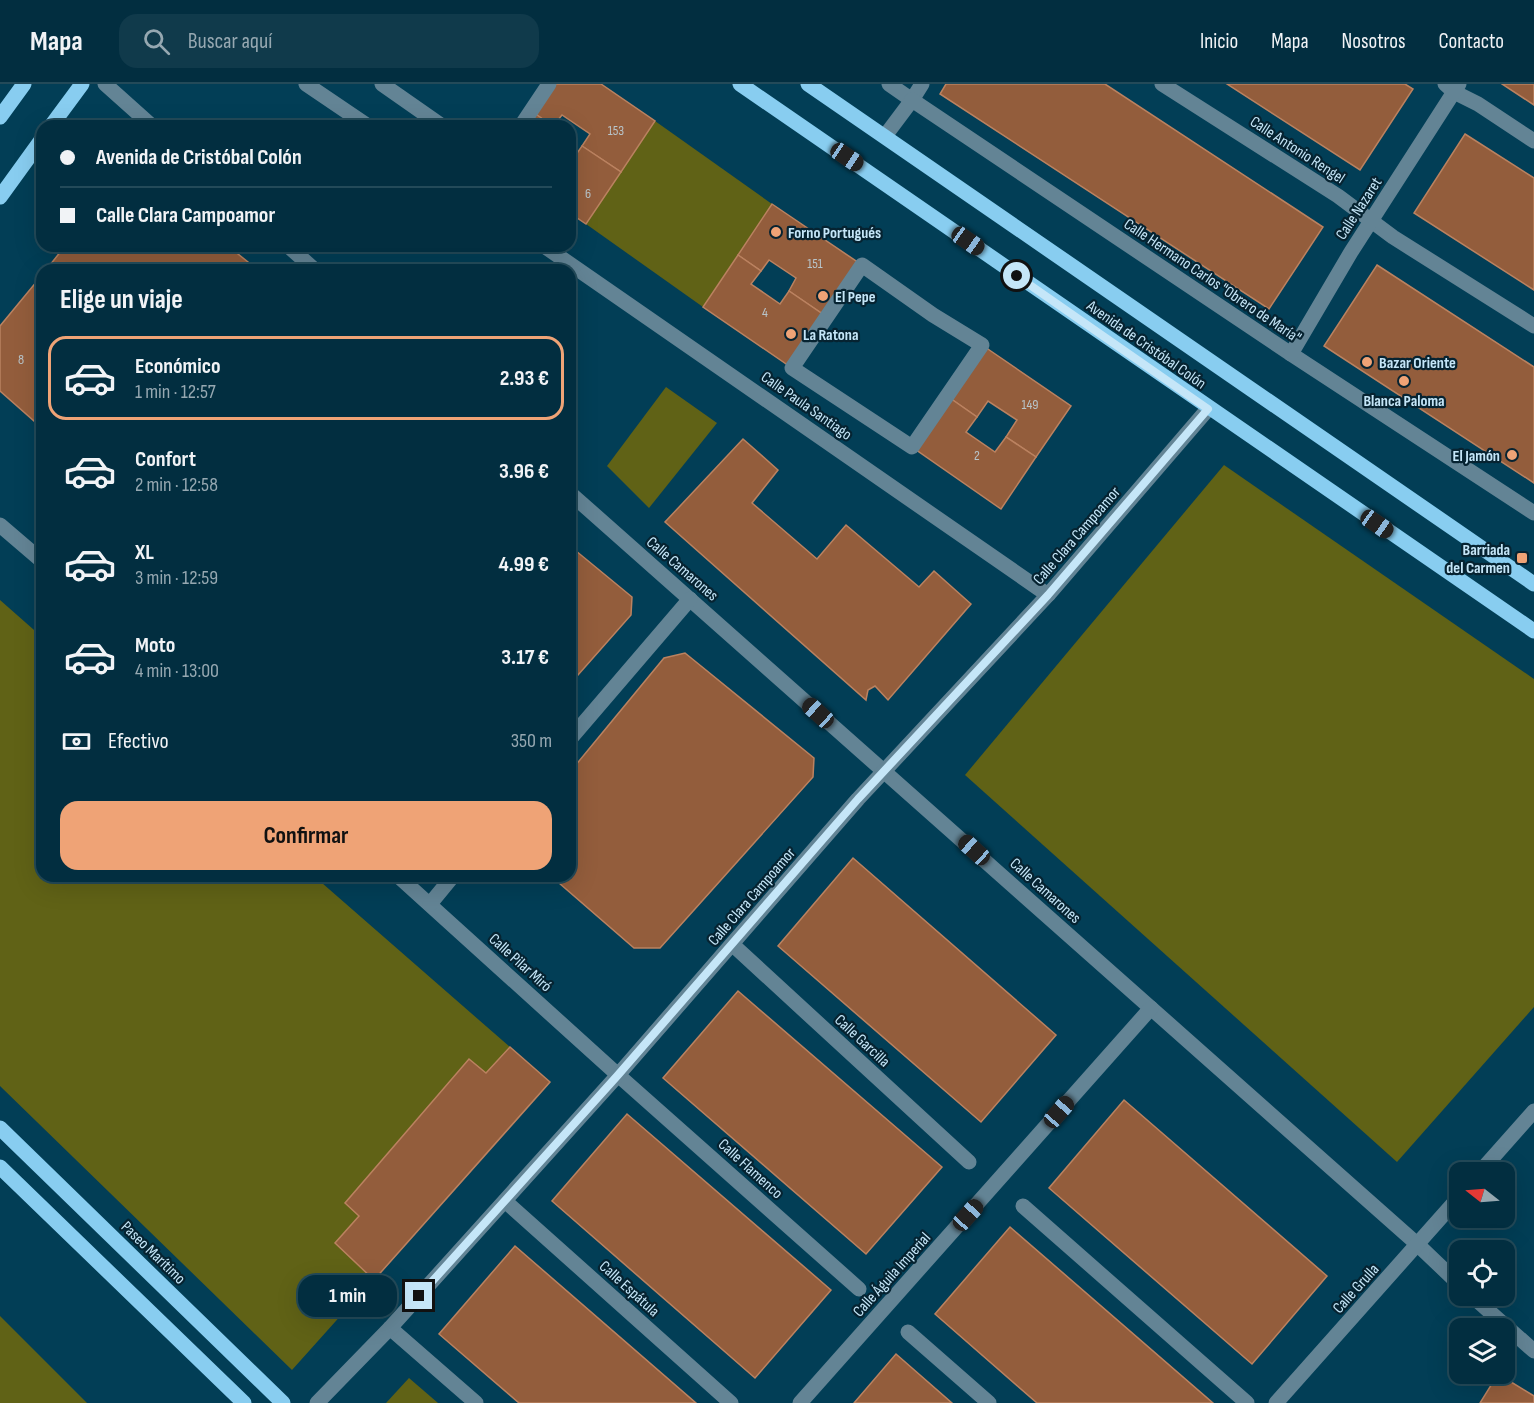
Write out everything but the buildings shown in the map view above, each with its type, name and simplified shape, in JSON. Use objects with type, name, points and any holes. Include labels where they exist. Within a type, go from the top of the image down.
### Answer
[{"type":"main road","points":[[0,117],[24,84]]},
{"type":"main road","points":[[55,120],[82,84]]},
{"type":"main road","name":"Avenida de Cristóbal Colón","points":[[740,84],[1208,409],[1534,631]]},
{"type":"main road","name":"Avenida de Cristóbal Colón","points":[[808,84],[1534,584]]},
{"type":"main road","points":[[0,197],[36,147]]},
{"type":"main road","name":"Paseo Marítimo","points":[[0,1128],[283,1403]]},
{"type":"main road","points":[[0,1167],[244,1403]]},
{"type":"street","points":[[105,84],[145,120]]},
{"type":"street","points":[[306,84],[359,120]]},
{"type":"street","points":[[382,84],[433,120]]},
{"type":"street","points":[[525,120],[549,84]]},
{"type":"street","name":"Calle Hermano Carlos \"Obrero de María\"","points":[[889,84],[1291,354],[1534,513]]},
{"type":"street","points":[[885,136],[922,84]]},
{"type":"street","name":"Calle Antonio Rengel","points":[[1162,84],[1338,196],[1393,237],[1534,326]]},
{"type":"street","points":[[1453,87],[1534,141]]},
{"type":"street","name":"Calle Nazaret","points":[[1291,354],[1453,87]]},
{"type":"street","points":[[295,252],[308,264]]},
{"type":"street","name":"Calle Paula Santiago","points":[[553,252],[570,264]]},
{"type":"street","points":[[862,265],[933,315],[982,345],[912,447],[792,368],[862,265]]},
{"type":"street","name":"Calle Paula Santiago","points":[[576,268],[1048,595]]},
{"type":"street","name":"Calle Clara Campoamor","points":[[317,1403],[390,1328],[618,1075],[885,771],[1048,595],[1208,409]]},
{"type":"street","name":"Calle Camarones","points":[[576,498],[1449,1275]]},
{"type":"street","points":[[0,525],[36,556]]},
{"type":"street","points":[[576,732],[690,599]]},
{"type":"street","name":"Calle Pilar Miró","points":[[405,882],[618,1075]]},
{"type":"street","points":[[430,904],[448,882]]},
{"type":"street","name":"Calle Garcilla","points":[[733,945],[969,1162]]},
{"type":"street","name":"Calle Águila Imperial","points":[[800,1403],[1151,1008]]},
{"type":"street","name":"Calle Flamenco","points":[[618,1075],[860,1289]]},
{"type":"street","points":[[1489,1162],[1534,1111]]},
{"type":"street","name":"Calle Espátula","points":[[505,1201],[731,1403]]},
{"type":"street","points":[[1023,1206],[1247,1403]]},
{"type":"street","name":"Calle Grulla","points":[[1276,1403],[1449,1208]]},
{"type":"street","points":[[1483,1306],[1534,1351]]},
{"type":"street","points":[[390,1328],[476,1403]]},
{"type":"street","points":[[908,1332],[989,1403]]},
{"type":"shaded area","points":[[655,121],[772,204],[703,307],[586,224]]},
{"type":"shaded area","points":[[666,387],[717,423],[649,508],[607,466]]},
{"type":"shaded area","points":[[1224,465],[1534,679],[1534,1007],[1397,1162],[965,775]]},
{"type":"shaded area","points":[[0,600],[36,632],[36,882],[321,882],[550,1082],[292,1370],[0,1086]]},
{"type":"shaded area","points":[[0,1316],[87,1403],[0,1403]]},
{"type":"shaded area","points":[[409,1378],[438,1403],[386,1403]]},
{"type":"place","name":"Forno Portugués","points":[[776,232]]},
{"type":"place","name":"El Pepe","points":[[823,296]]},
{"type":"place","name":"La Ratona","points":[[791,334]]},
{"type":"place","name":"Bazar Oriente","points":[[1367,362]]},
{"type":"place","name":"Blanca Paloma","points":[[1404,381]]},
{"type":"place","name":"El Jamón","points":[[1512,455]]},
{"type":"place","name":"Barriada del Carmen","points":[[1522,558]]},
{"type":"route","points":[[419,1296],[733,945],[858,799],[1048,595],[1208,409],[1017,276]]}]
